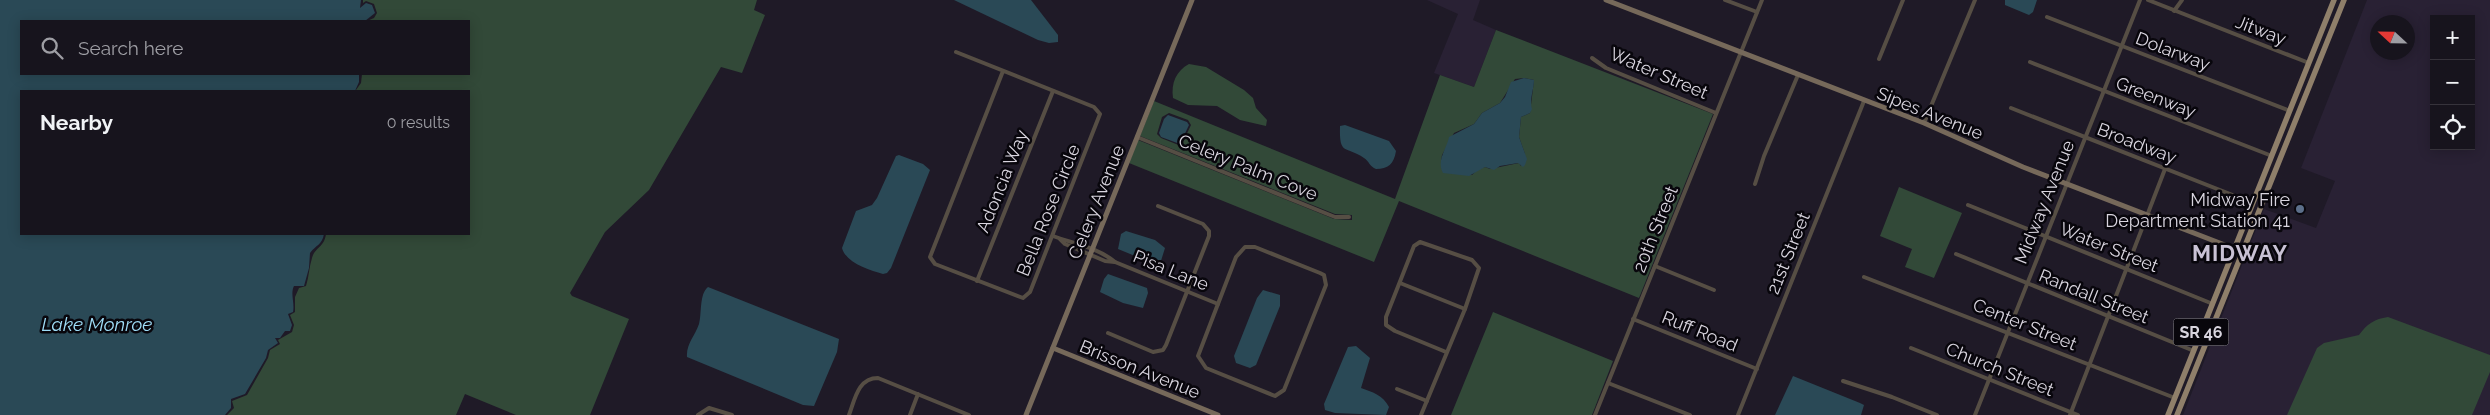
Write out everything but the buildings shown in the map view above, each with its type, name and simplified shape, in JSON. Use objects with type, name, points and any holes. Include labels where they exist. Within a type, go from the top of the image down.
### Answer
[{"type":"main road","name":"SR 46","points":[[2168,415],[2334,0]]},
{"type":"main road","name":"SR 46","points":[[2178,414],[2344,0]]},
{"type":"main road","points":[[2276,170],[2274,164],[2292,120],[2290,111]]},
{"type":"main road","points":[[2260,187],[2268,190]]},
{"type":"main road","points":[[2178,414],[2180,401],[2196,360],[2194,352]]},
{"type":"street","name":"Celery Avenue","points":[[1026,415],[1192,0]]},
{"type":"street","name":"Sipes Avenue","points":[[1606,0],[1740,54],[1924,124],[2066,184],[2243,252]]},
{"type":"street","points":[[1726,0],[1757,12]]},
{"type":"street","name":"20th Street","points":[[1595,415],[1762,0]]},
{"type":"street","points":[[1879,59],[1903,0]]},
{"type":"street","points":[[1924,124],[1973,0]]},
{"type":"street","name":"Midway Avenue","points":[[1975,415],[2140,0]]},
{"type":"street","name":"Jitway","points":[[2148,0],[2309,63]]},
{"type":"street","points":[[2174,10],[2182,0]]},
{"type":"street","name":"Dolarway","points":[[2046,17],[2290,111]]},
{"type":"street","name":"Bella Rose Circle","points":[[956,52],[1094,107],[1100,114],[1027,296],[1018,297],[935,264],[930,257],[930,252],[1003,71]]},
{"type":"street","name":"Water Street","points":[[1592,58],[1606,68],[1716,113]]},
{"type":"street","name":"Greenway","points":[[2030,62],[2272,156]]},
{"type":"street","points":[[1755,184],[1767,149],[1798,76]]},
{"type":"street","name":"Adoncia Way","points":[[977,281],[1053,91]]},
{"type":"street","name":"21st Street","points":[[1738,415],[1864,101]]},
{"type":"street","name":"Broadway","points":[[2011,108],[2253,203]]},
{"type":"street","name":"Celery Palm Cove","points":[[1137,137],[1335,217],[1350,217]]},
{"type":"street","points":[[2071,414],[2128,270],[2165,169]]},
{"type":"street","name":"Water Street","points":[[1968,205],[2212,304]]},
{"type":"street","points":[[1108,334],[1153,352],[1163,350],[1209,236],[1209,230],[1203,224],[1158,206]]},
{"type":"street","name":"Pisa Lane","points":[[1052,236],[1060,239],[1065,244],[1091,252],[1104,261],[1115,262],[1218,304]]},
{"type":"street","points":[[1422,415],[1479,272],[1478,264],[1423,241],[1414,246],[1386,317],[1386,325],[1395,332],[1446,352]]},
{"type":"street","points":[[1255,246],[1324,275],[1326,285],[1281,394],[1270,395],[1202,365],[1198,356],[1218,304],[1236,257],[1245,247],[1255,246]]},
{"type":"street","name":"Randall Street","points":[[1956,254],[2194,352]]},
{"type":"street","points":[[1655,266],[1714,290]]},
{"type":"street","name":"Center Street","points":[[1864,277],[2175,398]]},
{"type":"street","points":[[1400,283],[1465,309]]},
{"type":"street","name":"Ruff Road","points":[[1633,319],[1757,369]]},
{"type":"street","name":"Brisson Avenue","points":[[1053,348],[1218,415]]},
{"type":"street","name":"Church Street","points":[[1911,348],[2071,414],[2078,415]]},
{"type":"street","points":[[849,415],[861,386],[871,378],[878,378],[970,415]]},
{"type":"street","points":[[1843,381],[1892,396],[1935,415]]},
{"type":"street","points":[[1608,383],[1690,415]]},
{"type":"street","points":[[1397,389],[1427,401]]},
{"type":"street","points":[[910,415],[918,394]]},
{"type":"street","points":[[698,415],[709,408],[732,415]]},
{"type":"shaded area","points":[[1427,0],[1480,0],[1473,20],[1496,30],[1474,87],[1434,73],[1458,14]]},
{"type":"shaded area","points":[[2367,0],[2490,0],[2490,415],[2183,415],[2264,209],[2316,228],[2335,181],[2301,168]]},
{"type":"green space","points":[[363,0],[757,0],[754,10],[765,15],[742,73],[721,67],[649,190],[605,232],[570,293],[572,296],[629,319],[590,415],[516,415],[465,394],[456,415],[227,415],[234,408],[232,401],[247,395],[268,358],[270,350],[280,344],[278,340],[292,332],[294,325],[290,315],[295,312],[295,297],[299,288],[306,286],[313,254],[323,242],[326,235],[470,235],[470,90],[356,90],[361,83],[362,75],[470,75],[470,20],[369,20],[374,18],[377,13],[374,4],[366,1],[363,3]]},
{"type":"green space","points":[[1496,30],[1713,114],[1639,298],[1399,201],[1374,262],[1129,163],[1138,140],[1334,219],[1352,220],[1352,215],[1335,214],[1140,136],[1154,101],[1395,199],[1440,75],[1474,87]],"holes":[[[1515,79],[1534,80],[1530,113],[1521,117],[1519,137],[1525,154],[1521,166],[1519,163],[1490,169],[1485,167],[1477,170],[1472,175],[1450,173],[1441,163],[1442,155],[1454,133],[1474,124],[1482,113],[1500,103]],[[1169,113],[1188,120],[1191,125],[1181,146],[1161,138],[1157,134],[1162,117]]]},
{"type":"green space","points":[[1189,64],[1206,67],[1244,90],[1253,98],[1256,108],[1267,120],[1266,126],[1240,120],[1217,106],[1188,105],[1173,98],[1175,78]]},
{"type":"green space","points":[[1899,187],[1962,213],[1934,278],[1905,267],[1912,249],[1880,236]]},
{"type":"green space","points":[[1493,312],[1613,361],[1592,415],[1451,415]]},
{"type":"green space","points":[[2388,317],[2490,355],[2490,372],[2472,415],[2287,415],[2317,348],[2324,343],[2359,335],[2371,323]]},
{"type":"water","name":"Lake Monroe","points":[[0,0],[361,0],[360,8],[366,3],[372,5],[375,13],[366,20],[20,20],[20,75],[359,75],[359,82],[355,90],[20,90],[20,235],[324,235],[320,243],[310,253],[309,268],[304,286],[294,286],[292,295],[293,312],[288,314],[292,325],[290,331],[285,331],[280,338],[275,338],[278,343],[268,350],[266,358],[245,394],[231,399],[231,408],[225,415],[0,415]]},
{"type":"water","points":[[954,0],[1031,0],[1058,35],[1058,42],[1049,43],[1038,40]]},
{"type":"water","points":[[2005,0],[2037,0],[2033,12],[2029,15],[2005,5]]},
{"type":"water","points":[[1524,78],[1534,80],[1532,109],[1530,113],[1521,117],[1519,137],[1527,159],[1525,165],[1523,167],[1518,163],[1500,166],[1494,170],[1485,167],[1469,176],[1443,173],[1441,159],[1449,137],[1474,124],[1482,113],[1500,103],[1505,97],[1511,82]]},
{"type":"water","points":[[1168,115],[1187,122],[1189,125],[1180,144],[1161,137],[1159,133],[1164,119]]},
{"type":"water","points":[[1345,125],[1389,141],[1396,151],[1390,165],[1376,169],[1358,154],[1345,149],[1341,142],[1340,126]]},
{"type":"water","points":[[899,155],[923,164],[930,170],[891,268],[887,273],[883,274],[853,262],[844,253],[842,248],[856,211],[872,205],[896,156]]},
{"type":"water","points":[[1126,231],[1155,240],[1165,248],[1160,264],[1157,265],[1118,249],[1121,234]]},
{"type":"water","points":[[1108,274],[1147,288],[1148,293],[1143,308],[1123,303],[1100,292],[1104,279]]},
{"type":"water","points":[[708,287],[839,339],[837,352],[814,406],[803,405],[687,357],[689,344],[699,324],[703,294]]},
{"type":"water","points":[[1263,290],[1280,295],[1280,306],[1256,365],[1250,368],[1236,363],[1234,356],[1257,298]]},
{"type":"water","points":[[1356,346],[1370,358],[1361,388],[1377,394],[1387,403],[1389,407],[1386,415],[1335,413],[1325,410],[1324,404],[1348,347]]},
{"type":"water","points":[[1793,376],[1864,405],[1861,415],[1775,415]]},
{"type":"place","name":"Midway Fire Department Station 41","points":[[2300,209]]},
{"type":"district","name":"MIDWAY","points":[[2240,253]]}]
